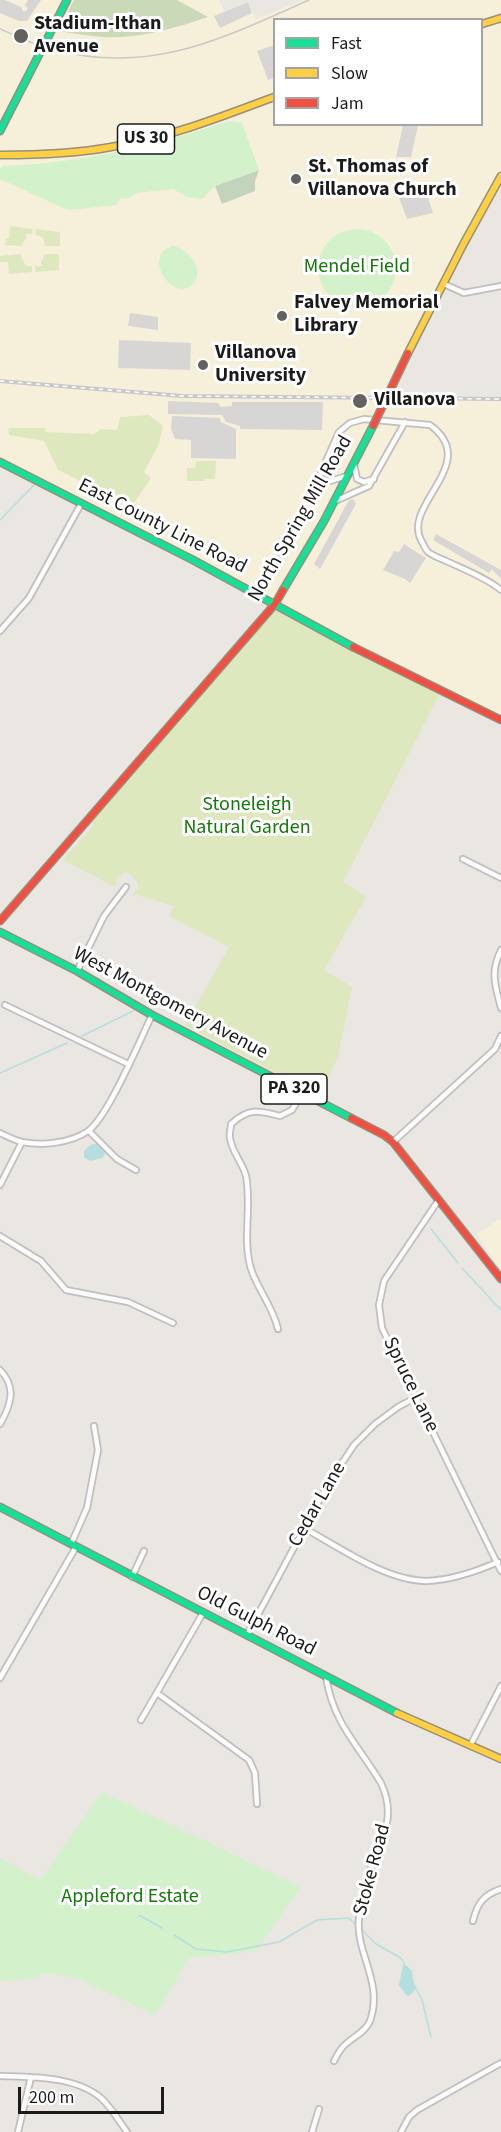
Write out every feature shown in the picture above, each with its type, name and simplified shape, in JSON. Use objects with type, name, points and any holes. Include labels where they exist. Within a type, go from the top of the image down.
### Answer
[{"type":"main road","points":[[0,130],[67,0]]},
{"type":"main road","points":[[483,24],[501,18]]},
{"type":"main road","name":"US 30","points":[[0,155],[70,152],[120,145],[170,133],[273,97]]},
{"type":"main road","name":"North Spring Mill Road","points":[[0,921],[275,604],[354,463],[464,243],[501,176]]},
{"type":"main road","name":"East County Line Road","points":[[0,462],[275,604],[339,640],[501,720]]},
{"type":"main road","name":"West Montgomery Avenue","points":[[0,932],[77,971],[152,1015],[384,1135],[393,1142],[501,1279]]},
{"type":"main road","name":"Old Gulph Road","points":[[0,1507],[413,1721],[501,1759]]},
{"type":"street","points":[[444,284],[464,293],[501,286]]},
{"type":"street","points":[[316,488],[339,432],[350,423],[364,419],[430,425],[444,440],[448,457],[446,467],[419,520],[418,533],[427,551],[501,590]]},
{"type":"street","points":[[331,506],[343,496],[369,486],[405,422]]},
{"type":"street","points":[[354,463],[357,479],[364,482],[374,479]]},
{"type":"street","points":[[318,479],[336,480],[347,476]]},
{"type":"street","points":[[0,631],[29,598],[81,504]]},
{"type":"street","points":[[463,859],[501,878]]},
{"type":"street","points":[[77,971],[104,916],[126,887]]},
{"type":"street","points":[[501,950],[495,962],[494,980],[501,1008]]},
{"type":"street","points":[[6,1005],[128,1064]]},
{"type":"street","points":[[0,1134],[22,1142],[44,1143],[68,1140],[89,1131],[104,1114],[152,1015]]},
{"type":"street","points":[[393,1142],[495,1049],[501,1036]]},
{"type":"street","points":[[278,1329],[275,1317],[251,1269],[247,1246],[249,1221],[246,1175],[230,1138],[231,1124],[240,1115],[260,1110],[280,1116],[292,1110],[302,1093]]},
{"type":"street","points":[[89,1131],[117,1159],[135,1170]]},
{"type":"street","points":[[0,1185],[22,1142]]},
{"type":"street","name":"Spruce Lane","points":[[438,1201],[384,1281],[379,1305],[382,1328],[501,1571]]},
{"type":"street","points":[[0,1236],[41,1261],[66,1290],[128,1302],[173,1323]]},
{"type":"street","points":[[0,1370],[9,1380],[12,1391],[11,1401],[0,1424]]},
{"type":"street","name":"Cedar Lane","points":[[248,1635],[328,1484],[354,1444],[375,1424],[415,1398]]},
{"type":"street","points":[[0,1678],[74,1545],[87,1508],[98,1450],[94,1426]]},
{"type":"street","points":[[304,1528],[380,1569],[399,1576],[425,1581],[452,1578],[498,1562]]},
{"type":"street","points":[[132,1576],[144,1551]]},
{"type":"street","points":[[141,1720],[203,1613]]},
{"type":"street","name":"Stoke Road","points":[[326,1677],[331,1700],[341,1725],[381,1782],[387,1801],[387,1828],[362,1896],[358,1926],[370,1968],[374,2001],[369,2023],[345,2044],[334,2061]]},
{"type":"street","points":[[470,1746],[501,1686]]},
{"type":"street","points":[[157,1693],[249,1761],[255,1773],[257,1804]]},
{"type":"street","points":[[473,1921],[476,1907],[482,1899],[501,1889]]},
{"type":"street","points":[[401,2132],[409,2117],[417,2110],[501,2062]]},
{"type":"street","points":[[0,2076],[60,2080],[91,2092],[104,2101],[127,2132]]},
{"type":"street","points":[[18,2132],[31,2077]]},
{"type":"street","points":[[312,2132],[319,2109]]},
{"type":"shaded area","name":"Villanova University","points":[[0,0],[219,0],[224,11],[248,2],[256,19],[304,0],[501,0],[501,176],[421,332],[392,397],[501,399],[501,718],[339,640],[0,462]]},
{"type":"shaded area","points":[[0,0],[5,0],[26,11],[28,8],[25,5],[28,0],[41,0],[27,21],[19,21],[0,13]]},
{"type":"shaded area","points":[[248,2],[252,13],[220,28],[214,16]]},
{"type":"shaded area","points":[[273,45],[273,78],[268,80],[257,51]]},
{"type":"shaded area","points":[[403,126],[418,126],[411,157],[396,157]]},
{"type":"shaded area","points":[[425,188],[433,213],[407,219],[398,195]]},
{"type":"shaded area","points":[[130,313],[158,317],[158,330],[128,326]]},
{"type":"shaded area","points":[[119,340],[191,343],[190,370],[118,368]]},
{"type":"shaded area","points":[[168,401],[219,403],[220,407],[232,406],[232,402],[323,402],[322,430],[240,429],[240,426],[226,422],[222,415],[168,414]]},
{"type":"shaded area","points":[[172,416],[220,418],[221,422],[236,429],[236,459],[191,458],[191,440],[175,439],[171,429]]},
{"type":"shaded area","points":[[353,499],[356,504],[320,569],[314,564],[349,500]]},
{"type":"shaded area","points":[[436,534],[501,570],[501,579],[492,569],[489,573],[433,540]]},
{"type":"shaded area","points":[[286,539],[292,542],[272,579],[264,576],[272,566]]},
{"type":"shaded area","points":[[404,544],[426,558],[410,583],[383,570],[394,551],[399,552]]},
{"type":"shaded area","points":[[501,1218],[501,1270],[476,1234]]},
{"type":"green space","points":[[74,0],[177,0],[208,17],[170,29],[131,36],[104,37],[58,31]]},
{"type":"green space","points":[[229,121],[242,123],[259,170],[215,186],[202,199],[187,197],[173,189],[136,193],[129,198],[120,199],[116,205],[71,210],[0,179],[0,168],[3,166],[61,161],[118,152]]},
{"type":"green space","points":[[259,170],[255,181],[255,191],[222,204],[215,186]]},
{"type":"green space","points":[[10,226],[33,229],[31,235],[29,233],[25,235],[27,237],[21,246],[5,245],[6,239],[9,238]]},
{"type":"green space","points":[[36,229],[60,232],[60,246],[45,246],[43,237],[36,235]]},
{"type":"green space","name":"Mendel Field","points":[[357,229],[372,232],[384,241],[393,253],[396,268],[393,283],[384,295],[372,304],[357,307],[342,304],[330,295],[321,283],[318,268],[321,253],[330,241],[342,232]]},
{"type":"green space","points":[[173,246],[190,256],[197,267],[196,279],[192,285],[184,289],[169,283],[160,267],[160,258],[164,251]]},
{"type":"green space","points":[[20,254],[26,266],[32,266],[32,272],[9,274],[8,262],[0,262],[0,256]]},
{"type":"green space","points":[[45,254],[59,254],[59,270],[36,272],[35,265],[39,267],[42,265]]},
{"type":"green space","points":[[149,415],[163,426],[159,444],[144,472],[151,478],[132,506],[58,470],[44,441],[9,435],[8,428],[45,428],[46,432],[94,434],[101,429],[117,430],[120,417]]},
{"type":"green space","points":[[198,461],[216,461],[215,479],[187,481],[187,468],[195,468]]},
{"type":"green space","name":"Stoneleigh Natural Garden","points":[[275,610],[440,693],[343,882],[366,897],[324,970],[352,987],[338,1057],[319,1095],[185,1025],[229,947],[169,916],[174,906],[133,894],[138,888],[138,883],[130,874],[124,873],[117,878],[115,887],[63,860],[94,825],[90,822]]},
{"type":"green space","name":"Appleford Estate","points":[[102,1792],[301,1887],[256,1951],[188,1958],[156,2015],[74,1977],[45,1973],[37,1977],[0,1982],[0,1858],[40,1880]]},
{"type":"water","points":[[92,1144],[104,1147],[105,1154],[102,1158],[90,1161],[84,1157],[84,1151]]},
{"type":"water","points":[[403,1965],[412,1971],[415,1990],[409,1996],[399,1985]]},
{"type":"waterway","points":[[0,520],[35,484]]},
{"type":"waterway","points":[[82,1036],[133,1011]]},
{"type":"waterway","points":[[0,1073],[67,1043]]},
{"type":"waterway","points":[[431,1229],[458,1263]]},
{"type":"waterway","points":[[462,1268],[501,1310]]},
{"type":"waterway","points":[[139,1915],[162,1928]]},
{"type":"waterway","points":[[174,1935],[196,1949],[227,1952],[279,1942],[317,1920],[349,1918],[356,1925]]},
{"type":"waterway","points":[[360,1928],[376,1944],[401,1958],[406,1967]]},
{"type":"waterway","points":[[414,1985],[422,2000],[431,2037]]},
{"type":"tram line","points":[[0,29],[31,43],[87,56],[121,58],[153,56],[215,40],[309,0]]},
{"type":"railway","points":[[0,381],[182,396],[501,399]]},
{"type":"traffic: fast","points":[[0,131],[67,0]]},
{"type":"traffic: fast","points":[[283,590],[324,521],[373,426]]},
{"type":"traffic: fast","points":[[0,462],[193,560],[353,647]]},
{"type":"traffic: fast","points":[[0,932],[77,971],[152,1015],[351,1118]]},
{"type":"traffic: fast","points":[[0,1507],[397,1713]]},
{"type":"traffic: slow","points":[[483,24],[501,18]]},
{"type":"traffic: slow","points":[[0,155],[69,153],[132,143],[194,126],[273,97]]},
{"type":"traffic: slow","points":[[408,353],[501,176]]},
{"type":"traffic: slow","points":[[397,1713],[501,1759]]},
{"type":"traffic: jam","points":[[373,426],[408,353]]},
{"type":"traffic: jam","points":[[0,921],[275,604],[283,590]]},
{"type":"traffic: jam","points":[[353,647],[501,720]]},
{"type":"traffic: jam","points":[[351,1118],[393,1142],[501,1279]]},
{"type":"place","name":"Stadium-Ithan Avenue","points":[[21,36]]},
{"type":"place","name":"St. Thomas of Villanova Church","points":[[296,179]]},
{"type":"place","name":"Falvey Memorial Library","points":[[282,316]]},
{"type":"place","name":"Villanova University","points":[[203,365]]},
{"type":"place","name":"Villanova","points":[[360,401]]}]
